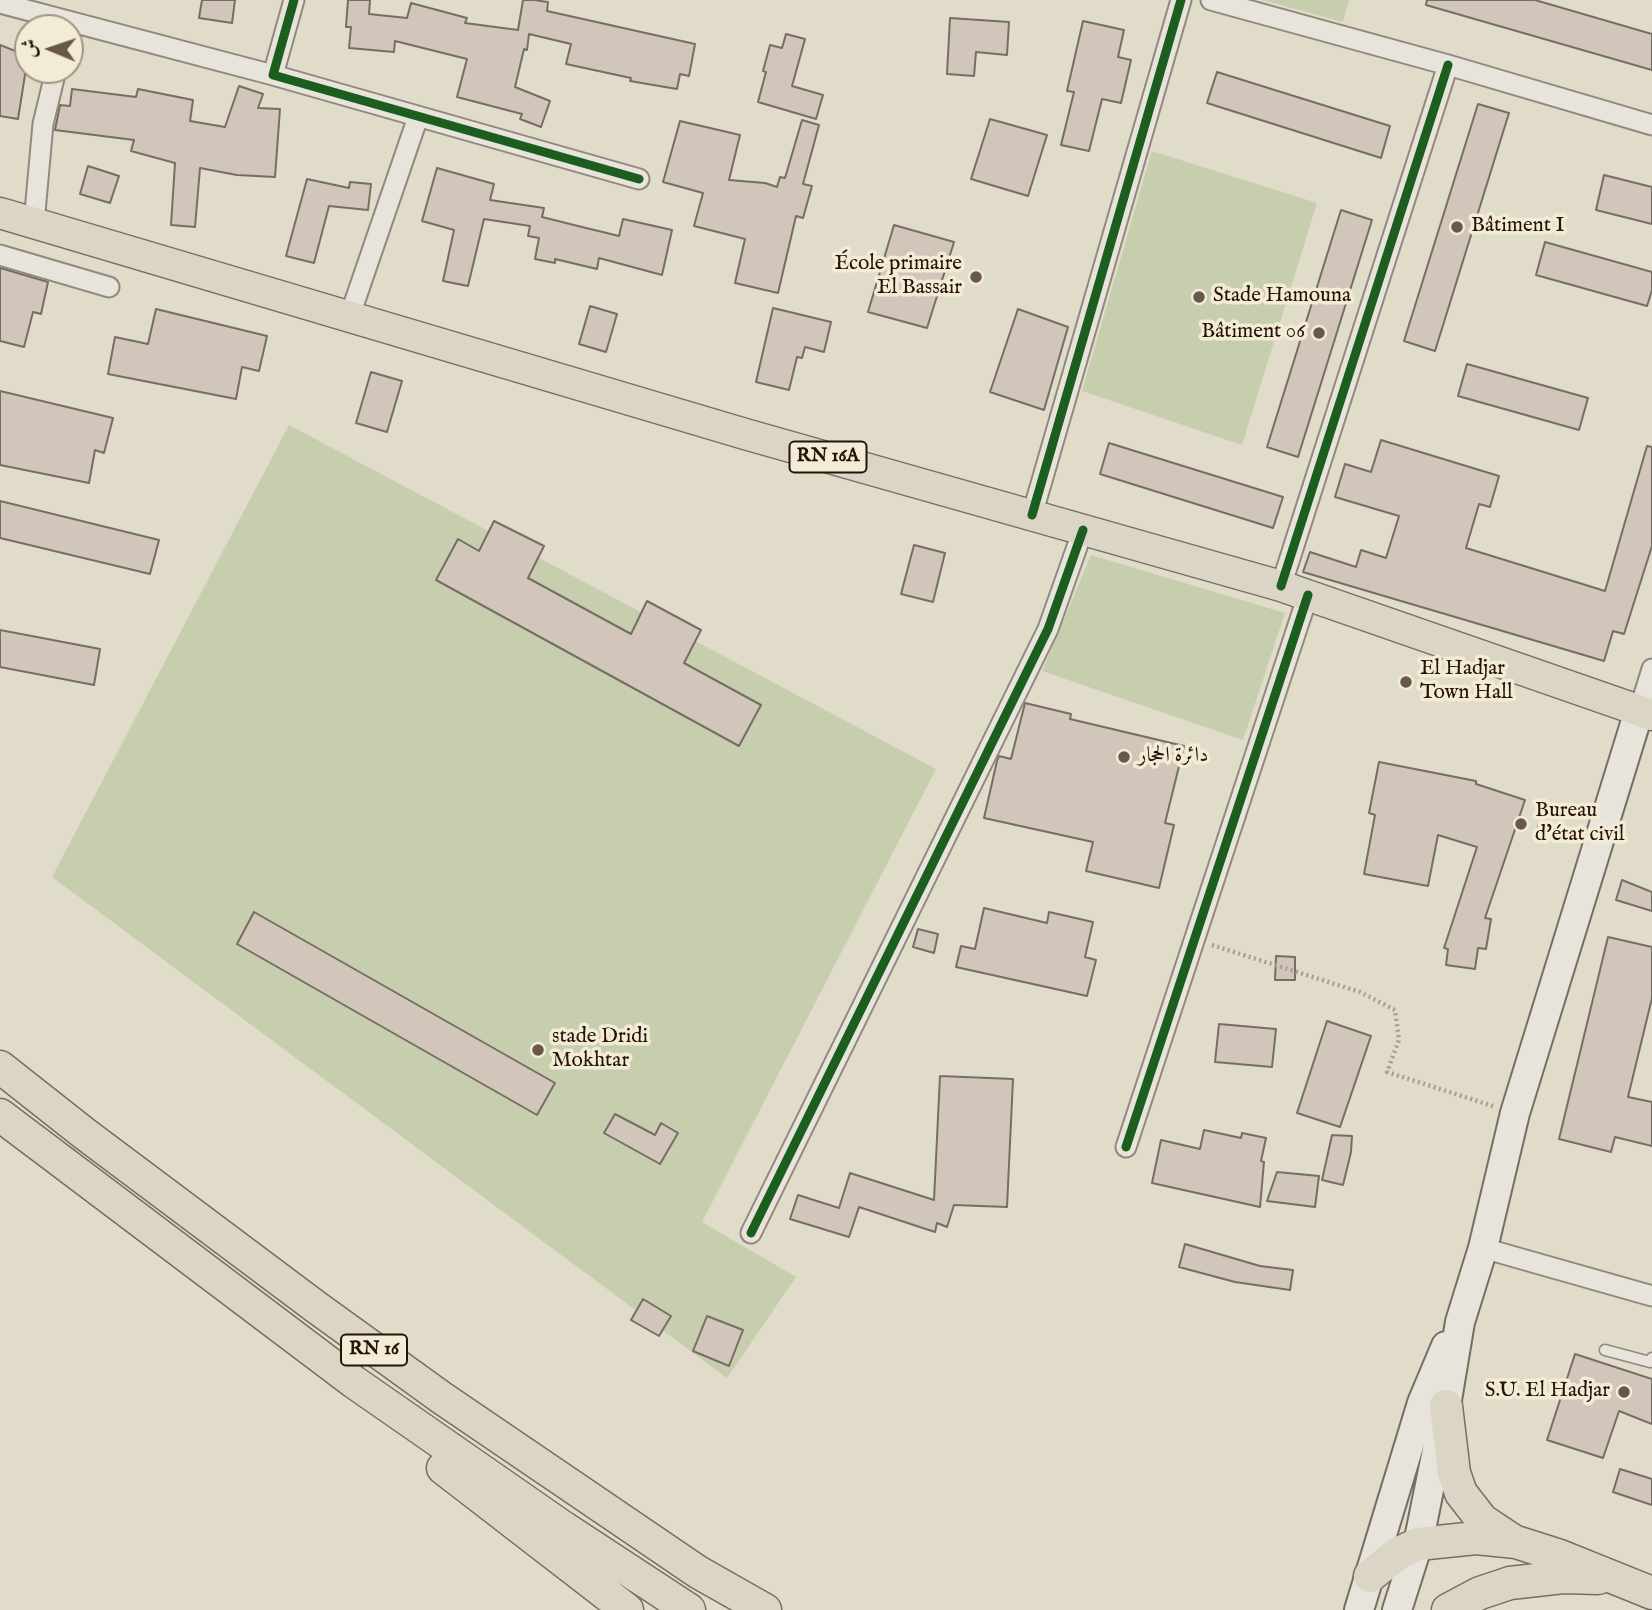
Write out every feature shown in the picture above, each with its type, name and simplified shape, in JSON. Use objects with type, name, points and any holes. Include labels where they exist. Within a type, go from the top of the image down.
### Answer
[{"type":"highway","name":"RN 16","points":[[0,1067],[316,1307],[442,1398],[698,1572],[765,1610]]},
{"type":"highway","name":"RN 16","points":[[0,1115],[354,1382],[564,1528],[690,1610]]},
{"type":"highway","points":[[354,1382],[380,1414],[406,1438],[627,1610]]},
{"type":"highway","points":[[1446,1406],[1454,1473],[1461,1493],[1482,1520],[1516,1542]]},
{"type":"highway","points":[[1370,1576],[1397,1554],[1418,1544],[1476,1538],[1516,1542],[1560,1556],[1652,1593]]},
{"type":"highway","points":[[1448,1610],[1480,1593],[1510,1583],[1563,1577],[1613,1578]]},
{"type":"main road","name":"RN 16A","points":[[0,213],[349,318],[1295,590],[1645,713]]},
{"type":"main road","points":[[1397,1610],[1418,1544],[1460,1322],[1483,1248],[1515,1113],[1599,842],[1645,713]]},
{"type":"main road","points":[[1359,1610],[1422,1403],[1449,1339],[1460,1322]]},
{"type":"street","points":[[273,75],[294,0]]},
{"type":"street","points":[[1032,515],[1181,0]]},
{"type":"street","points":[[1211,0],[1652,125]]},
{"type":"street","points":[[0,2],[36,14]]},
{"type":"street","points":[[84,29],[273,75],[639,179]]},
{"type":"street","points":[[1126,1147],[1195,939],[1448,65]]},
{"type":"street","points":[[34,223],[43,124],[53,84]]},
{"type":"street","points":[[349,318],[418,117]]},
{"type":"street","points":[[0,255],[109,288]]},
{"type":"street","points":[[751,1233],[1048,629],[1083,530]]},
{"type":"street","points":[[1645,713],[1652,669]]},
{"type":"street","points":[[1483,1248],[1652,1296]]},
{"type":"lane","points":[[1605,1350],[1651,1361]]},
{"type":"path","points":[[1537,826],[1599,842]]},
{"type":"path","points":[[1195,939],[1360,992],[1395,1010],[1399,1040],[1387,1072],[1515,1113]]},
{"type":"green space","points":[[1262,0],[1349,0],[1343,22]]},
{"type":"green space","name":"Stade Hamouna","points":[[1152,151],[1317,203],[1242,445],[1082,391]]},
{"type":"green space","name":"stade Dridi Mokhtar","points":[[289,425],[936,769],[702,1222],[796,1277],[727,1378],[52,877]]},
{"type":"green space","points":[[1091,555],[1285,613],[1243,740],[1042,671]]},
{"type":"building","points":[[202,0],[235,0],[232,23],[199,18]]},
{"type":"building","points":[[348,0],[370,0],[369,14],[407,18],[411,3],[467,18],[465,23],[518,30],[523,0],[534,0],[548,2],[547,11],[695,44],[689,76],[680,74],[677,89],[630,81],[631,78],[566,64],[571,44],[529,34],[527,50],[524,49],[515,87],[550,101],[541,127],[520,119],[522,114],[457,97],[467,59],[395,41],[394,52],[349,48],[351,27],[346,27]]},
{"type":"building","points":[[1427,0],[1535,0],[1652,34],[1652,70],[1426,5]]},
{"type":"building","points":[[950,18],[1009,22],[1007,55],[976,52],[974,76],[947,74]]},
{"type":"building","points":[[1083,21],[1124,30],[1118,57],[1131,60],[1121,103],[1102,99],[1089,151],[1061,145],[1074,92],[1067,91]]},
{"type":"building","points":[[786,34],[805,39],[792,86],[823,95],[816,119],[758,102],[770,45],[782,48]]},
{"type":"building","points":[[0,45],[14,50],[14,84],[24,84],[18,119],[0,116]]},
{"type":"building","points":[[1217,72],[1390,126],[1381,158],[1207,103]]},
{"type":"building","points":[[239,86],[263,94],[258,108],[280,109],[275,177],[237,175],[200,168],[195,227],[171,225],[175,163],[131,151],[134,140],[55,130],[60,105],[70,106],[72,89],[136,97],[138,89],[193,100],[190,121],[225,127]]},
{"type":"building","name":"Bâtiment I","points":[[1478,104],[1509,113],[1435,351],[1404,341]]},
{"type":"building","points":[[990,119],[1047,135],[1028,196],[971,179]]},
{"type":"building","points":[[802,120],[819,125],[803,184],[812,186],[803,218],[796,216],[778,293],[735,283],[745,239],[694,226],[703,193],[663,182],[680,121],[740,135],[729,180],[765,183],[777,187],[780,177],[785,178]]},
{"type":"building","points":[[88,166],[119,176],[110,203],[80,194]]},
{"type":"building","points":[[437,168],[494,184],[490,200],[544,208],[542,217],[619,236],[623,219],[672,230],[662,275],[599,258],[597,269],[555,259],[555,263],[535,259],[539,238],[528,236],[530,226],[484,219],[468,286],[443,281],[454,230],[422,221]]},
{"type":"building","points":[[1604,175],[1652,187],[1652,224],[1596,210]]},
{"type":"building","points":[[307,179],[349,188],[350,182],[371,184],[368,210],[329,206],[314,263],[286,256]]},
{"type":"building","name":"Bâtiment 06","points":[[1341,210],[1372,220],[1298,457],[1267,447]]},
{"type":"building","points":[[894,225],[954,242],[927,328],[868,312]]},
{"type":"building","points":[[1545,242],[1652,272],[1652,290],[1647,306],[1536,275]]},
{"type":"building","points":[[0,268],[48,282],[41,314],[33,312],[24,347],[0,341]]},
{"type":"building","points":[[590,306],[617,314],[606,352],[579,344]]},
{"type":"building","points":[[773,308],[831,322],[824,352],[805,347],[802,358],[797,357],[789,390],[756,382]]},
{"type":"building","points":[[156,309],[267,336],[259,371],[242,367],[236,399],[108,374],[115,337],[148,344]]},
{"type":"building","points":[[1018,309],[1068,327],[1044,410],[990,392]]},
{"type":"building","points":[[1467,364],[1588,398],[1579,430],[1458,396]]},
{"type":"building","points":[[371,372],[402,381],[387,432],[356,423]]},
{"type":"building","points":[[0,391],[113,418],[104,453],[95,450],[89,483],[0,465]]},
{"type":"building","points":[[1381,440],[1499,476],[1490,507],[1479,504],[1466,548],[1605,591],[1647,446],[1652,447],[1652,546],[1624,634],[1613,631],[1604,661],[1303,572],[1310,552],[1356,567],[1361,550],[1386,558],[1399,516],[1335,497],[1345,464],[1371,472]]},
{"type":"building","points":[[1109,443],[1283,497],[1273,528],[1100,474]]},
{"type":"building","points":[[0,501],[159,540],[150,574],[0,538]]},
{"type":"building","points":[[494,521],[544,546],[528,578],[631,634],[647,601],[701,630],[684,663],[761,705],[739,746],[436,580],[458,539],[479,551]]},
{"type":"building","points":[[914,545],[945,553],[933,602],[901,594]]},
{"type":"building","points":[[0,630],[100,649],[94,685],[0,667]]},
{"type":"building","points":[[1025,703],[1071,714],[1070,719],[1184,746],[1165,823],[1174,825],[1159,888],[1086,871],[1093,842],[984,818],[997,761],[999,756],[1011,759]]},
{"type":"building","points":[[1379,762],[1476,781],[1476,784],[1525,800],[1485,918],[1491,919],[1486,949],[1478,948],[1475,969],[1446,965],[1448,949],[1444,948],[1477,847],[1438,835],[1428,886],[1364,874],[1375,815],[1369,813]]},
{"type":"building","points":[[1622,880],[1652,892],[1652,911],[1616,900]]},
{"type":"building","points":[[984,908],[1047,923],[1049,912],[1093,922],[1085,957],[1096,960],[1087,996],[956,967],[961,946],[975,949]]},
{"type":"building","points":[[254,912],[555,1083],[537,1115],[237,944]]},
{"type":"building","points":[[918,929],[938,934],[934,953],[913,947]]},
{"type":"building","points":[[1608,937],[1652,947],[1652,998],[1628,1097],[1652,1102],[1652,1146],[1615,1137],[1611,1152],[1559,1139]]},
{"type":"building","points":[[1276,956],[1295,957],[1295,980],[1275,980]]},
{"type":"building","points":[[1327,1021],[1371,1036],[1340,1127],[1297,1113]]},
{"type":"building","points":[[1219,1024],[1276,1029],[1272,1067],[1215,1062]]},
{"type":"building","points":[[940,1076],[1013,1079],[1007,1207],[954,1205],[947,1227],[937,1223],[935,1232],[859,1207],[849,1237],[790,1219],[798,1195],[839,1208],[850,1173],[934,1200]]},
{"type":"building","points":[[615,1114],[655,1135],[661,1123],[678,1133],[660,1164],[604,1133]]},
{"type":"building","points":[[1204,1130],[1241,1138],[1242,1133],[1266,1138],[1261,1161],[1264,1162],[1260,1207],[1152,1183],[1161,1140],[1200,1149]]},
{"type":"building","points":[[1332,1135],[1352,1136],[1343,1185],[1322,1180]]},
{"type":"building","points":[[1277,1172],[1319,1176],[1315,1207],[1267,1201]]},
{"type":"building","points":[[1185,1244],[1260,1266],[1293,1270],[1290,1290],[1235,1282],[1179,1267]]},
{"type":"building","points":[[643,1299],[671,1316],[659,1336],[631,1320]]},
{"type":"building","points":[[707,1316],[743,1330],[729,1366],[693,1351]]},
{"type":"building","points":[[1575,1354],[1652,1379],[1652,1424],[1619,1411],[1603,1458],[1547,1440]]},
{"type":"building","points":[[1620,1469],[1652,1479],[1652,1505],[1613,1492]]},
{"type":"cycle path","points":[[294,0],[273,75],[639,179]]},
{"type":"cycle path","points":[[1032,515],[1181,0]]},
{"type":"cycle path","points":[[1281,586],[1448,65]]},
{"type":"cycle path","points":[[751,1233],[1048,629],[1083,530]]},
{"type":"cycle path","points":[[1126,1147],[1308,595]]},
{"type":"place","name":"Bâtiment I","points":[[1457,227]]},
{"type":"place","name":"École primaire El Bassair","points":[[976,277]]},
{"type":"place","name":"Stade Hamouna","points":[[1199,297]]},
{"type":"place","name":"Bâtiment 06","points":[[1319,333]]},
{"type":"place","name":"El Hadjar Town Hall","points":[[1406,682]]},
{"type":"place","name":"دائرة الحجار","points":[[1124,757]]},
{"type":"place","name":"Bureau d'état civil","points":[[1521,824]]},
{"type":"place","name":"stade Dridi Mokhtar","points":[[538,1050]]},
{"type":"place","name":"S.U. El Hadjar","points":[[1624,1392]]}]
